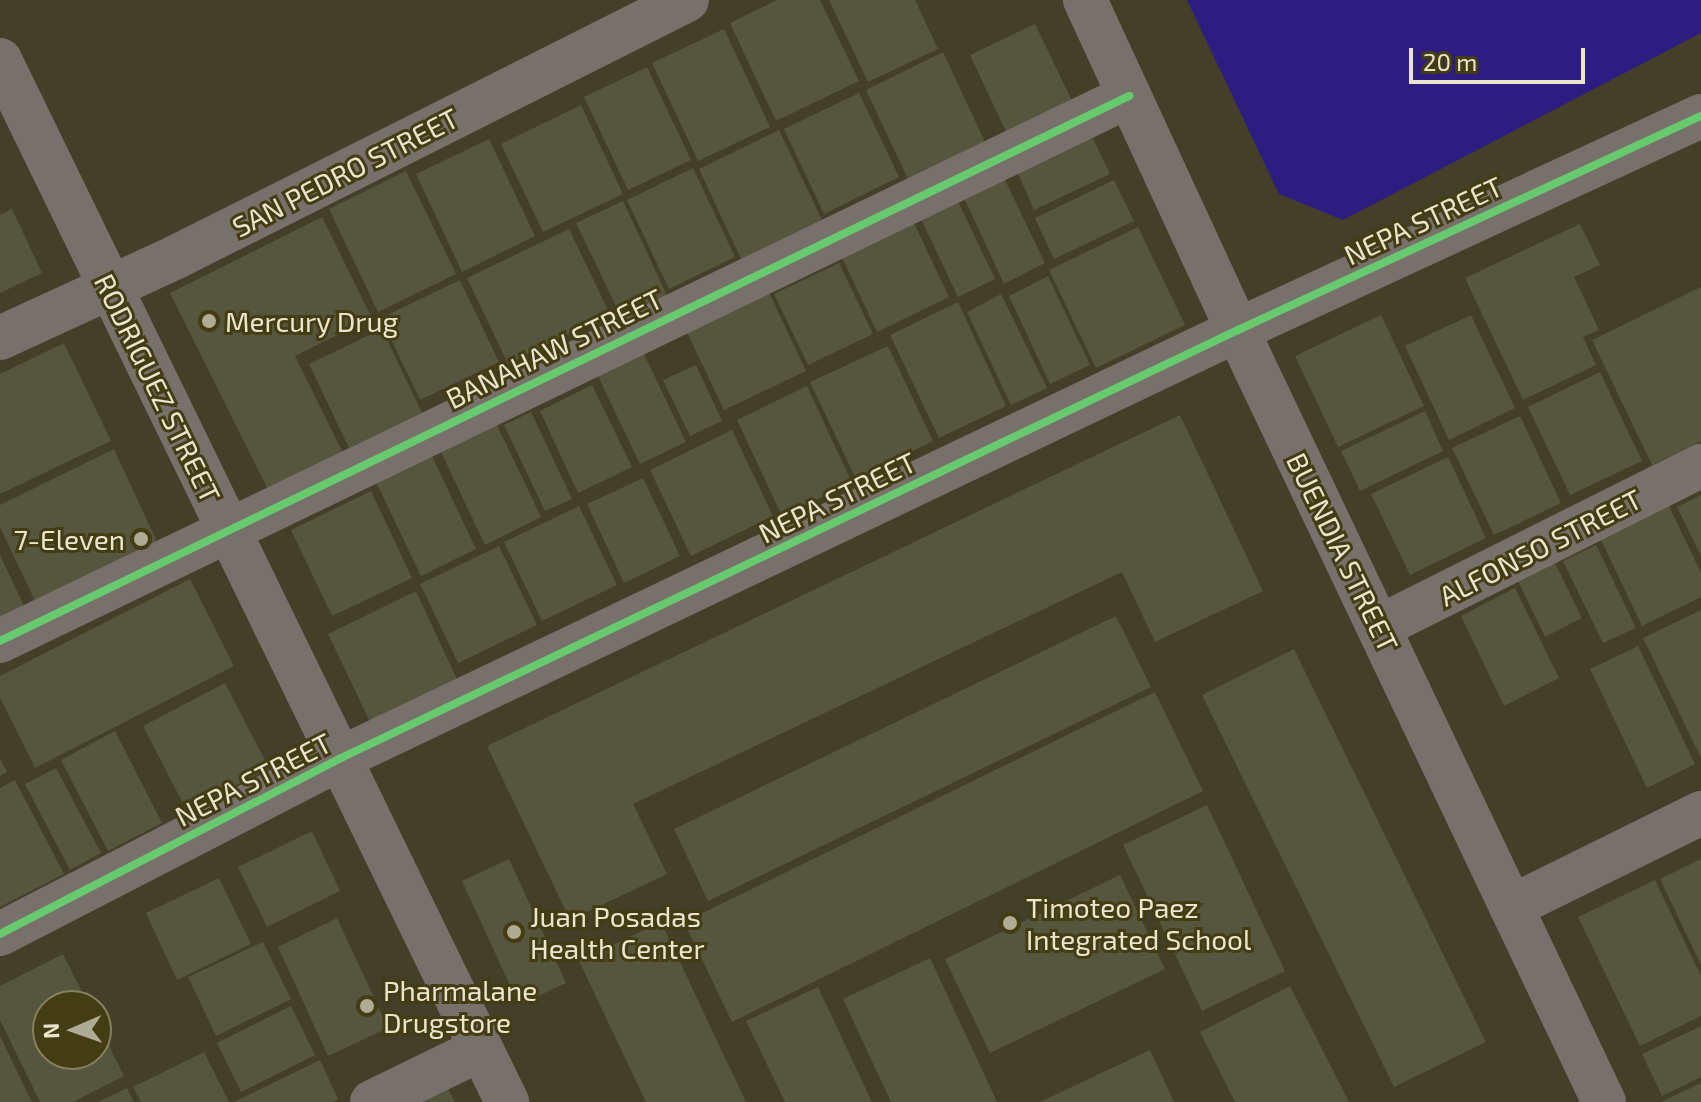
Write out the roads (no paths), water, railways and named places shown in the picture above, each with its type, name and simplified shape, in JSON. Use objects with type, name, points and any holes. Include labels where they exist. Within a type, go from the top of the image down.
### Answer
[{"type":"street","name":"SAN PEDRO STREET","points":[[0,338],[687,0]]},
{"type":"street","name":"BUENDIA STREET","points":[[1085,0],[1604,1102]]},
{"type":"street","name":"RODRIGUEZ STREET","points":[[0,60],[507,1102]]},
{"type":"street","name":"BANAHAW STREET","points":[[0,641],[1129,96]]},
{"type":"street","name":"NEPA STREET","points":[[0,934],[341,758],[1238,330],[1701,116]]},
{"type":"street","name":"ALFONSO STREET","points":[[1379,627],[1701,466]]},
{"type":"street","points":[[1511,907],[1701,813]]},
{"type":"street","points":[[372,1102],[481,1049]]},
{"type":"place","name":"Mercury Drug","points":[[209,321]]},
{"type":"place","name":"7-Eleven","points":[[141,539]]},
{"type":"place","name":"Timoteo Paez Integrated School","points":[[1010,923]]},
{"type":"place","name":"Juan Posadas Health Center","points":[[514,932]]},
{"type":"place","name":"Pharmalane Drugstore","points":[[367,1006]]}]
